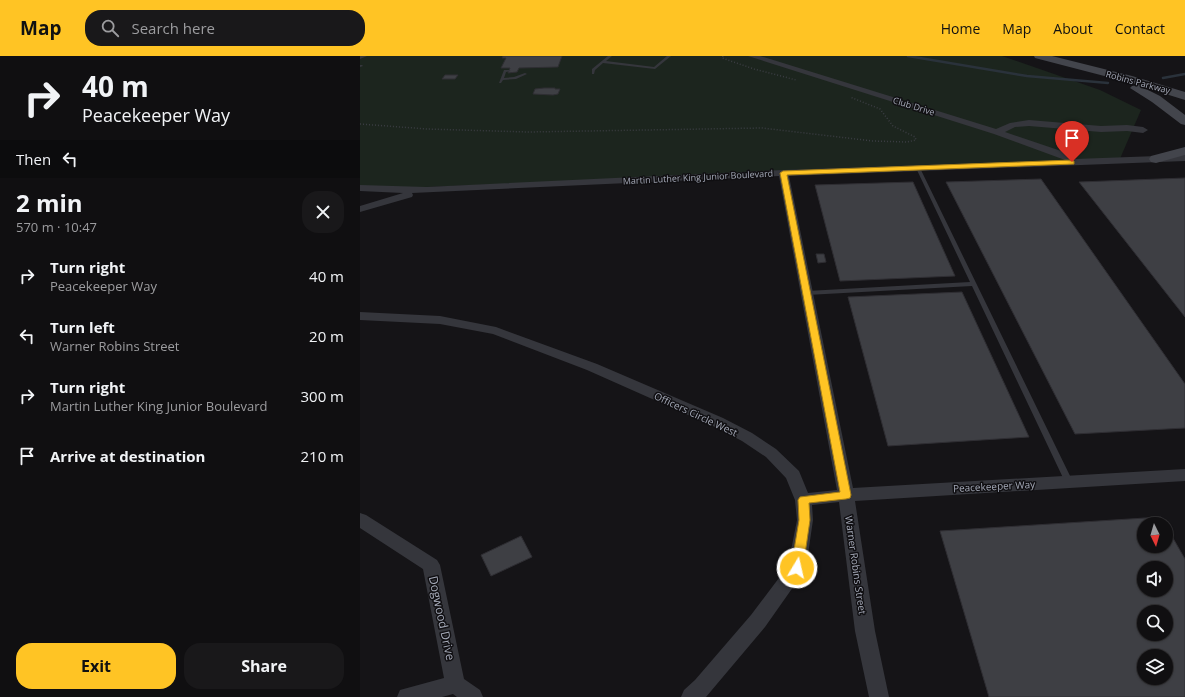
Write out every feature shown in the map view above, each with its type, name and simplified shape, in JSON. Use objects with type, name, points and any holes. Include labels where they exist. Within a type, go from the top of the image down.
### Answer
[{"type":"street","name":"Club Drive","points":[[752,56],[997,132],[1067,156],[1072,162]]},
{"type":"street","name":"Robins Parkway","points":[[1039,56],[1128,78],[1185,96]]},
{"type":"street","name":"Robins Parkway","points":[[1090,69],[1144,92],[1185,121]]},
{"type":"street","points":[[997,132],[1013,125],[1028,123],[1101,129],[1127,128],[1143,130]]},
{"type":"street","points":[[1156,159],[1185,151]]},
{"type":"street","name":"Martin Luther King Junior Boulevard","points":[[426,190],[783,173],[1185,158]]},
{"type":"street","name":"Warner Robins Street","points":[[783,173],[846,495],[865,631],[879,697]]},
{"type":"street","points":[[360,188],[426,190]]},
{"type":"street","points":[[360,209],[426,190]]},
{"type":"street","name":"Officers Circle West","points":[[360,316],[425,319],[496,330],[592,367],[718,422],[747,437],[771,454],[793,475],[803,500],[805,520],[797,568],[758,621],[702,687],[691,697]]},
{"type":"street","name":"Peacekeeper Way","points":[[803,500],[846,495],[1185,475]]},
{"type":"street","name":"Dogwood Drive","points":[[360,520],[431,564],[455,684]]},
{"type":"street","points":[[407,697],[455,684],[473,697]]},
{"type":"lane","points":[[593,73],[602,62],[610,56]]},
{"type":"lane","points":[[602,62],[655,68],[669,56]]},
{"type":"lane","points":[[509,71],[505,71],[501,80],[515,78],[525,74],[518,71]]},
{"type":"lane","points":[[918,168],[1069,482]]},
{"type":"lane","points":[[806,293],[974,284]]},
{"type":"path","points":[[723,56],[722,58],[733,62],[803,81]]},
{"type":"path","points":[[360,124],[441,131],[485,132],[769,128],[879,141],[909,142],[916,140],[915,137],[891,125],[880,109],[849,96]]},
{"type":"shaded area","points":[[360,56],[1002,56],[1100,90],[1141,110],[1119,161],[373,189],[360,187]]},
{"type":"building","points":[[503,56],[562,56],[558,67],[519,68],[517,72],[508,73],[510,68],[501,68],[506,58],[502,58]]},
{"type":"building","points":[[445,75],[458,75],[455,79],[442,79]]},
{"type":"building","points":[[535,89],[560,89],[558,94],[553,95],[533,94]]},
{"type":"building","points":[[1185,178],[1185,317],[1079,182]]},
{"type":"building","points":[[1041,179],[1185,384],[1185,428],[1075,434],[946,182]]},
{"type":"building","points":[[913,182],[955,276],[840,281],[815,185]]},
{"type":"building","points":[[816,254],[824,254],[826,262],[818,263]]},
{"type":"building","points":[[962,292],[1029,437],[888,446],[848,297]]},
{"type":"building","points":[[1137,519],[1137,553],[1173,553],[1173,538],[1185,559],[1185,697],[989,697],[940,531]]},
{"type":"building","points":[[521,536],[532,557],[491,576],[481,555]]},
{"type":"waterway","points":[[908,56],[1027,76],[1108,83]]},
{"type":"waterway","points":[[1163,78],[1185,74]]},
{"type":"route","points":[[797,568],[805,520],[803,500],[846,495],[783,173],[1072,162]]}]
